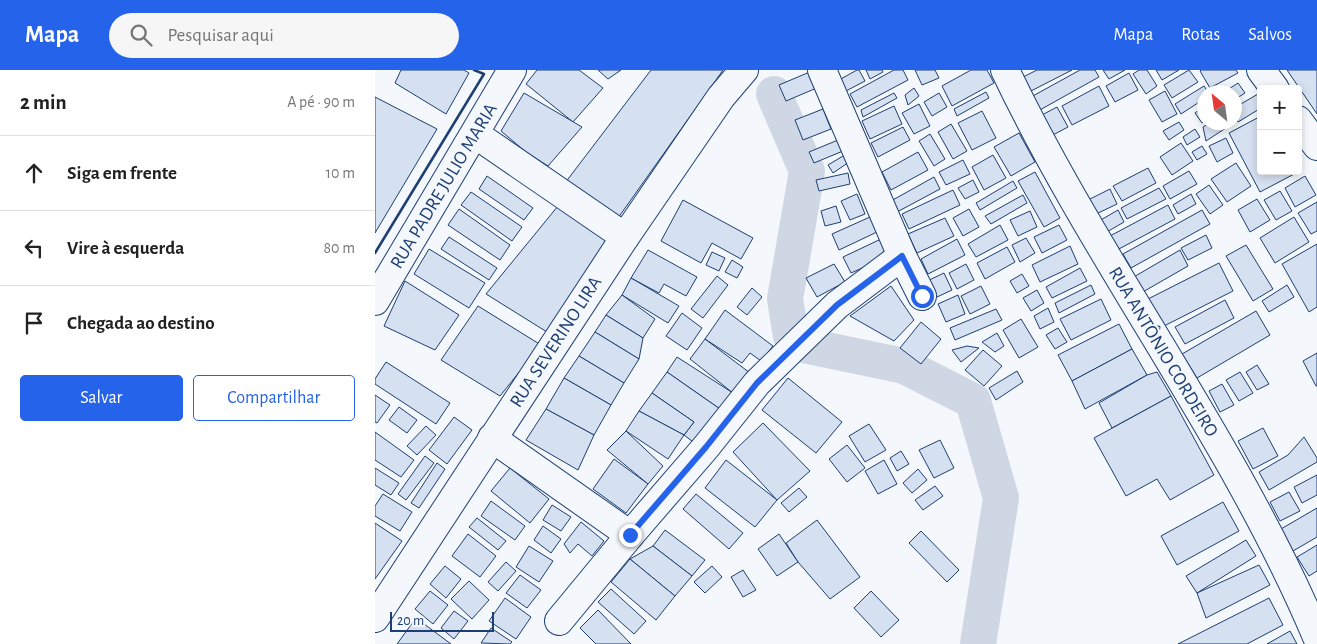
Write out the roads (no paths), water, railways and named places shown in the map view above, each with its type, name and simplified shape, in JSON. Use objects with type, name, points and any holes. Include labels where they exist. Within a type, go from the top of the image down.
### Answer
[{"type":"street","name":"RUA SEVERINO LIRA","points":[[375,618],[625,237],[721,97],[744,70]]},
{"type":"street","points":[[822,70],[902,256],[922,296]]},
{"type":"street","name":"RUA ANTÔNIO CORDEIRO","points":[[1005,70],[1025,113],[1090,228],[1255,509],[1317,637]]},
{"type":"street","points":[[1261,70],[1272,85]]},
{"type":"street","name":"RUA PADRE JULIO MARIA","points":[[375,301],[475,134],[507,72]]},
{"type":"street","points":[[1302,125],[1317,146]]},
{"type":"street","points":[[475,134],[625,237]]},
{"type":"street","points":[[559,621],[706,447],[757,383],[837,305],[902,256]]},
{"type":"street","points":[[492,438],[630,535]]},
{"type":"waterway","points":[[774,94],[807,171],[785,299],[791,336]]},
{"type":"waterway","points":[[808,346],[904,366],[973,401],[1001,498],[978,644]]}]
